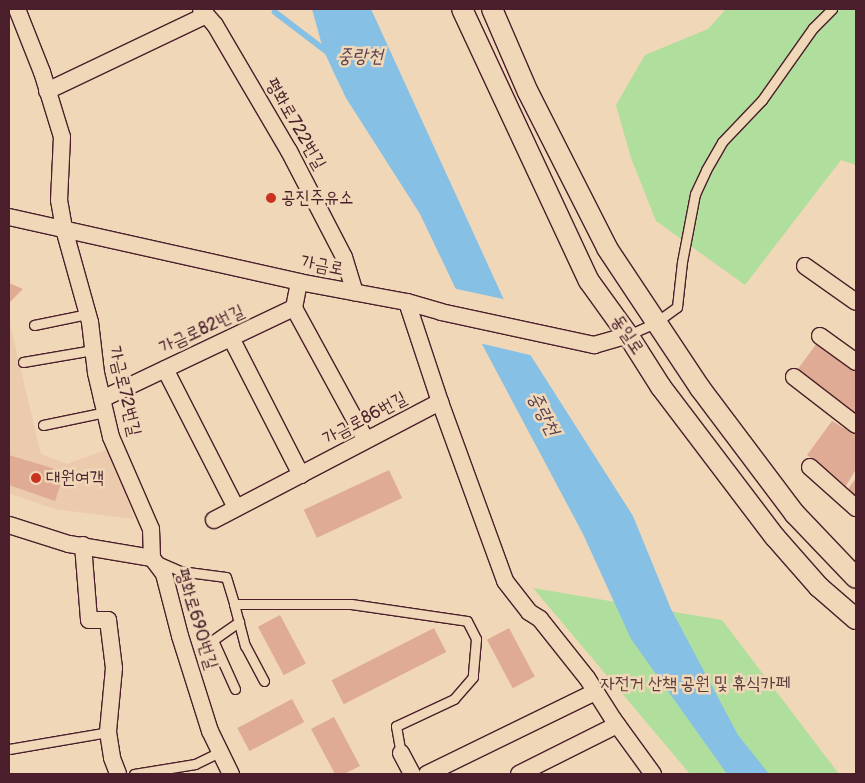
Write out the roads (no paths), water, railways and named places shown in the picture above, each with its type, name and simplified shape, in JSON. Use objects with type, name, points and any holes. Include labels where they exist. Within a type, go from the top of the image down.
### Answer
[{"type":"street","name":"가금로72번길","points":[[17,9],[42,72],[62,137],[59,200],[64,228],[88,314],[93,350],[111,437],[151,529],[152,558]]},
{"type":"street","name":"동일로","points":[[462,9],[589,281],[628,335],[661,387],[775,537],[820,587],[856,618]]},
{"type":"street","name":"동일로","points":[[492,9],[528,92],[607,248],[700,388],[795,514],[856,578]]},
{"type":"street","points":[[47,91],[203,12]]},
{"type":"street","name":"평화로722번길","points":[[203,12],[215,25],[289,151],[344,257],[355,292]]},
{"type":"street","name":"가금로","points":[[9,217],[299,282],[407,302],[441,312],[594,345],[628,335]]},
{"type":"street","points":[[805,266],[856,302]]},
{"type":"street","points":[[299,282],[294,308],[366,440]]},
{"type":"street","points":[[407,302],[440,402],[505,581],[529,612],[540,618],[653,774]]},
{"type":"street","name":"가금로82번길","points":[[104,406],[165,370],[294,308]]},
{"type":"street","points":[[820,336],[856,362]]},
{"type":"street","points":[[231,338],[301,475]]},
{"type":"street","points":[[165,370],[236,508]]},
{"type":"street","points":[[794,377],[856,425]]},
{"type":"street","name":"가금로86번길","points":[[214,520],[440,402]]},
{"type":"street","points":[[810,467],[856,508]]},
{"type":"street","name":"평화로690번길","points":[[9,525],[69,544],[152,558],[164,574],[180,636],[210,730],[231,774]]},
{"type":"street","points":[[83,545],[88,620],[108,620],[114,668],[108,732],[112,758],[118,774]]},
{"type":"street","points":[[427,774],[595,692]]},
{"type":"street","points":[[519,774],[618,725]]},
{"type":"street","points":[[400,753],[412,774]]},
{"type":"lane","points":[[628,335],[656,323],[677,308],[682,262],[695,194],[706,170],[722,142],[762,100],[813,28],[832,9]]},
{"type":"lane","points":[[34,325],[88,314]]},
{"type":"lane","points":[[23,362],[93,350]]},
{"type":"lane","points":[[43,425],[104,406]]},
{"type":"lane","points":[[152,558],[180,571],[226,577],[245,646],[264,681]]},
{"type":"lane","points":[[234,604],[351,604],[468,621],[476,639],[473,677],[454,698],[396,726],[400,753]]},
{"type":"lane","points":[[236,689],[213,640],[239,622]]},
{"type":"lane","points":[[9,749],[108,732]]},
{"type":"lane","points":[[134,774],[195,764],[220,752]]},
{"type":"water","name":"중랑천","points":[[312,9],[371,9],[526,348],[633,516],[671,609],[738,735],[769,774],[727,774],[631,639],[583,534],[483,346],[420,214],[346,98],[323,49]]},
{"type":"waterway","points":[[275,12],[329,53]]},
{"type":"place","name":"공진주유소","points":[[271,198]]},
{"type":"place","name":"대원여객","points":[[36,478]]},
{"type":"park label","name":"자전거 산책 공원 및 휴식카페","points":[[695,684]]}]
